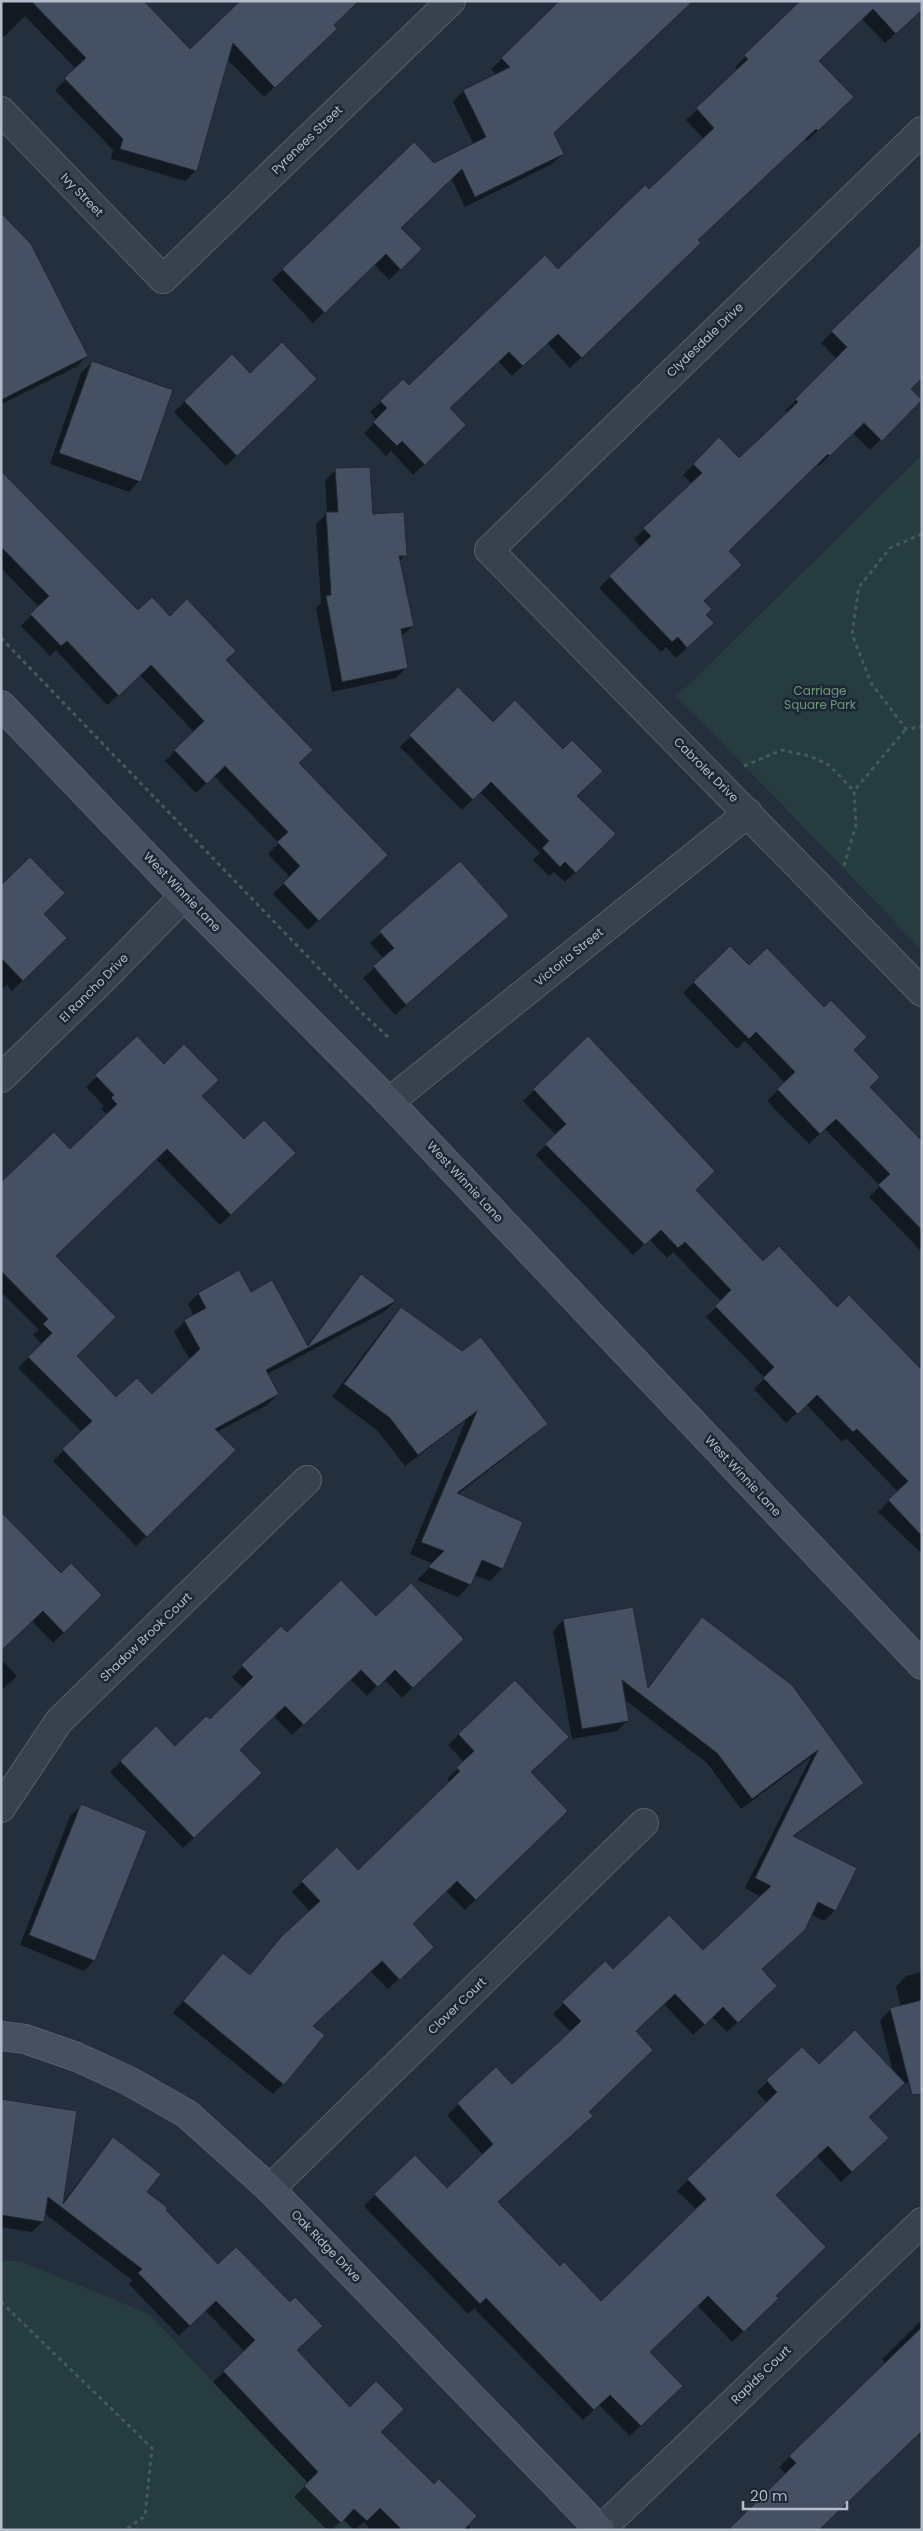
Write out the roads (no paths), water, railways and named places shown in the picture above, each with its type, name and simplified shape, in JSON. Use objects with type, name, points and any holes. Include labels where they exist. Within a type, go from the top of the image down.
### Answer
[{"type":"street","name":"Pyrenees Street","points":[[163,279],[451,1]]},
{"type":"street","name":"Ivy Street","points":[[1,111],[163,279]]},
{"type":"street","name":"Clydesdale Drive","points":[[489,550],[922,131]]},
{"type":"street","name":"Cabrolet Drive","points":[[489,550],[922,992]]},
{"type":"street","name":"West Winnie Lane","points":[[1,704],[184,896],[389,1102],[922,1666]]},
{"type":"street","name":"Victoria Street","points":[[389,1102],[748,813]]},
{"type":"street","name":"El Rancho Drive","points":[[1,1078],[101,981],[184,896]]},
{"type":"street","name":"Shadow Brook Court","points":[[1,1808],[59,1721],[307,1480]]},
{"type":"street","name":"Clover Court","points":[[270,2189],[644,1823]]},
{"type":"street","name":"Oak Ridge Drive","points":[[1,2036],[25,2039],[77,2057],[129,2081],[187,2114],[270,2189],[600,2530]]},
{"type":"street","name":"Rapids Court","points":[[600,2530],[922,2222]]},
{"type":"park label","name":"Carriage Square Park","points":[[820,698]]}]
